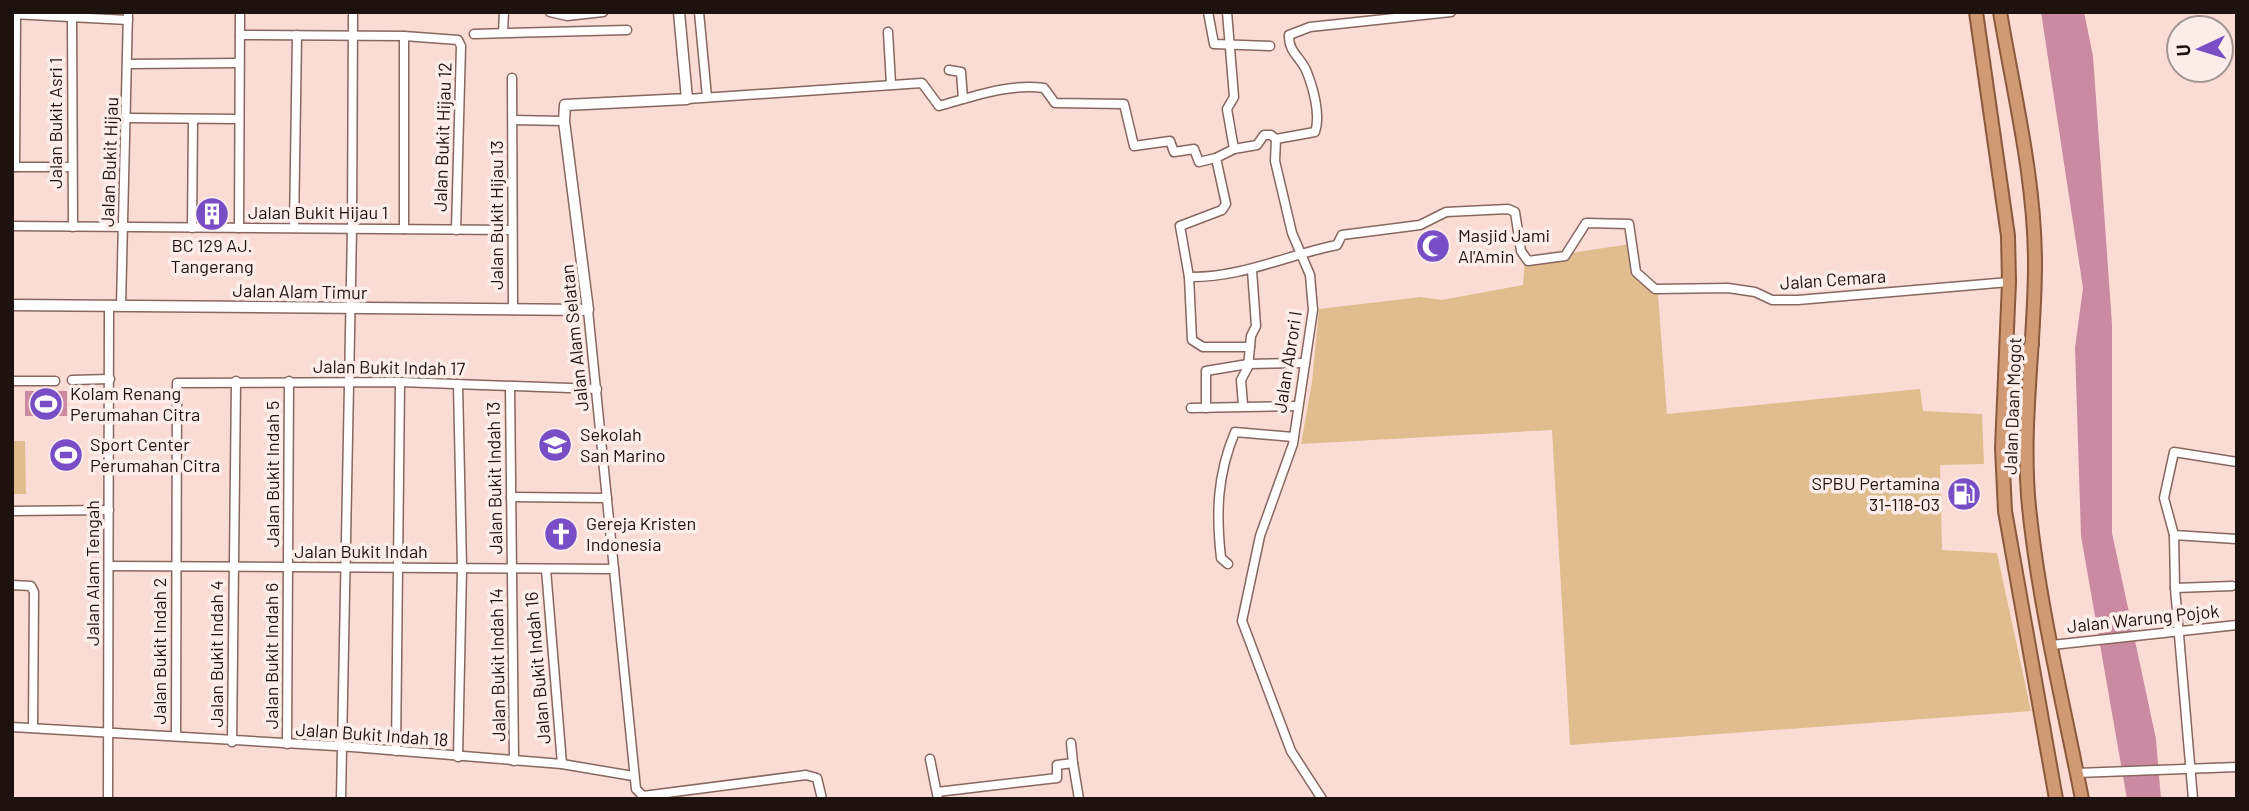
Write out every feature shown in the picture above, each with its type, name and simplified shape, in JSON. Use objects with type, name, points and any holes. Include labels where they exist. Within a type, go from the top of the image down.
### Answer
[{"type":"highway","name":"Jalan Daan Mogot","points":[[1976,12],[2005,203],[2009,282],[2002,449],[2005,512],[2056,799]]},
{"type":"highway","name":"Jalan Daan Mogot","points":[[2000,12],[2032,209],[2035,265],[2027,455],[2029,507],[2082,799]]},
{"type":"highway","points":[[2007,343],[2009,348],[2019,354],[2029,349],[2032,344]]},
{"type":"highway","points":[[2005,386],[2019,378],[2030,389]]},
{"type":"street","points":[[239,228],[240,12]]},
{"type":"street","points":[[341,799],[352,229],[353,12]]},
{"type":"street","points":[[503,32],[504,12]]},
{"type":"street","points":[[550,12],[567,16],[603,12]]},
{"type":"street","points":[[679,12],[687,99]]},
{"type":"street","points":[[699,12],[706,97]]},
{"type":"street","points":[[1208,12],[1214,44],[1270,46]]},
{"type":"street","points":[[1227,12],[1234,97],[1227,109],[1234,149]]},
{"type":"street","points":[[564,121],[565,106],[569,103],[687,99],[922,83],[939,106],[1032,86],[1044,88],[1055,103],[1124,104],[1134,146],[1170,141],[1174,152],[1194,149],[1199,162],[1216,159],[1234,149],[1257,145],[1264,135],[1271,135],[1276,139],[1315,132],[1319,120],[1306,69],[1288,45],[1289,36],[1310,27],[1451,12]]},
{"type":"street","points":[[72,167],[14,167],[14,15],[72,18],[128,16]]},
{"type":"street","name":"Jalan Bukit Hijau","points":[[121,306],[128,118],[128,16]]},
{"type":"street","name":"Jalan Bukit Asri 1","points":[[72,18],[73,227]]},
{"type":"street","points":[[474,33],[552,34],[627,30]]},
{"type":"street","points":[[888,32],[891,84]]},
{"type":"street","points":[[240,35],[404,36],[404,229]]},
{"type":"street","points":[[294,228],[297,35]]},
{"type":"street","name":"Jalan Bukit Hijau 12","points":[[404,36],[452,37],[461,46],[456,229]]},
{"type":"street","points":[[128,64],[239,63]]},
{"type":"street","points":[[949,69],[961,72],[963,99]]},
{"type":"street","name":"Jalan Bukit Hijau 13","points":[[512,78],[513,310]]},
{"type":"street","points":[[128,118],[239,119]]},
{"type":"street","points":[[192,228],[193,119]]},
{"type":"street","name":"Jalan Bukit Hijau 13","points":[[513,120],[564,121]]},
{"type":"street","name":"Jalan Alam Selatan","points":[[564,121],[597,389],[633,776]]},
{"type":"street","points":[[1189,277],[1252,270],[1299,252],[1275,161],[1276,139]]},
{"type":"street","points":[[1216,159],[1225,208],[1180,224],[1189,277],[1194,342],[1198,346],[1215,348],[1250,347]]},
{"type":"street","name":"Jalan Cemara","points":[[1299,252],[1337,245],[1342,234],[1420,225],[1446,212],[1508,209],[1515,212],[1521,251],[1528,261],[1565,256],[1586,223],[1626,223],[1632,228],[1636,272],[1655,289],[1728,288],[1755,292],[1772,300],[2009,282]]},
{"type":"street","name":"Jalan Bukit Hijau 1","points":[[12,226],[512,230]]},
{"type":"street","name":"Jalan Abrori I","points":[[1299,252],[1310,275],[1313,310],[1305,363],[1293,437],[1260,536],[1242,621],[1291,751],[1322,799]]},
{"type":"street","points":[[1242,405],[1241,380],[1248,364],[1256,326],[1252,270]]},
{"type":"street","name":"Jalan Alam Timur","points":[[12,304],[588,310]]},
{"type":"street","name":"Jalan Alam Tengah","points":[[108,799],[109,306]]},
{"type":"street","points":[[1206,408],[1206,370],[1248,364],[1305,363]]},
{"type":"street","points":[[72,380],[110,380]]},
{"type":"street","points":[[12,381],[55,381]]},
{"type":"street","name":"Jalan Bukit Indah 17","points":[[181,381],[400,382],[597,389]]},
{"type":"street","name":"Jalan Bukit Indah 2","points":[[176,736],[175,387],[181,381]]},
{"type":"street","name":"Jalan Bukit Indah 4","points":[[232,742],[236,381]]},
{"type":"street","name":"Jalan Bukit Indah 5","points":[[289,381],[289,567]]},
{"type":"street","points":[[396,751],[400,382]]},
{"type":"street","points":[[458,384],[462,568],[458,757]]},
{"type":"street","name":"Jalan Bukit Indah 13","points":[[510,387],[513,568]]},
{"type":"street","points":[[1191,408],[1297,406]]},
{"type":"street","points":[[1228,565],[1221,558],[1218,508],[1221,465],[1235,432],[1293,437]]},
{"type":"street","points":[[2193,799],[2192,780],[2187,769],[2174,535],[2164,498],[2174,452],[2237,462]]},
{"type":"street","points":[[512,497],[607,498]]},
{"type":"street","points":[[12,510],[108,510]]},
{"type":"street","points":[[2174,535],[2236,539]]},
{"type":"street","name":"Jalan Bukit Indah","points":[[109,566],[614,569]]},
{"type":"street","name":"Jalan Bukit Indah 6","points":[[287,744],[289,567]]},
{"type":"street","name":"Jalan Bukit Indah 14","points":[[513,568],[514,761]]},
{"type":"street","name":"Jalan Bukit Indah 16","points":[[546,569],[562,764]]},
{"type":"street","points":[[12,585],[31,586],[34,592],[33,728]]},
{"type":"street","points":[[2175,588],[2232,586]]},
{"type":"street","name":"Jalan Warung Pojok","points":[[2052,645],[2237,625]]},
{"type":"street","name":"Jalan Bukit Indah 18","points":[[12,727],[108,731],[562,764],[633,776]]},
{"type":"street","points":[[1071,743],[1079,799]]},
{"type":"street","points":[[930,759],[937,795],[1057,778],[1058,765],[1073,763]]},
{"type":"street","points":[[2077,773],[2237,767]]},
{"type":"street","points":[[633,776],[636,789],[643,796],[812,775],[817,778],[822,799]]},
{"type":"shaded area","points":[[2041,12],[2084,12],[2093,56],[2112,324],[2112,533],[2156,739],[2161,799],[2127,799],[2081,536],[2075,348],[2083,288]]},
{"type":"shaded area","points":[[1630,244],[1635,275],[1658,294],[1667,414],[1920,389],[1923,411],[1982,414],[1984,464],[1940,465],[1942,550],[1997,553],[2031,711],[1570,745],[1552,430],[1301,444],[1312,382],[1319,309],[1421,297],[1442,300],[1523,285],[1525,260]]},
{"type":"shaded area","name":"Kolam Renang Perumahan Citra","points":[[25,391],[67,391],[67,416],[25,416]]},
{"type":"shaded area","points":[[12,441],[25,441],[26,494],[12,494]]},
{"type":"place","name":"BC 129 AJ. Tangerang","points":[[212,214]]},
{"type":"place","name":"Masjid Jami Al'Amin","points":[[1433,246]]},
{"type":"place","name":"Kolam Renang Perumahan Citra","points":[[46,404]]},
{"type":"place","name":"Sekolah San Marino","points":[[555,445]]},
{"type":"place","name":"Sport Center Perumahan Citra","points":[[66,455]]},
{"type":"place","name":"SPBU Pertamina 31-118-03","points":[[1964,494]]},
{"type":"place","name":"Gereja Kristen Indonesia","points":[[561,534]]}]
